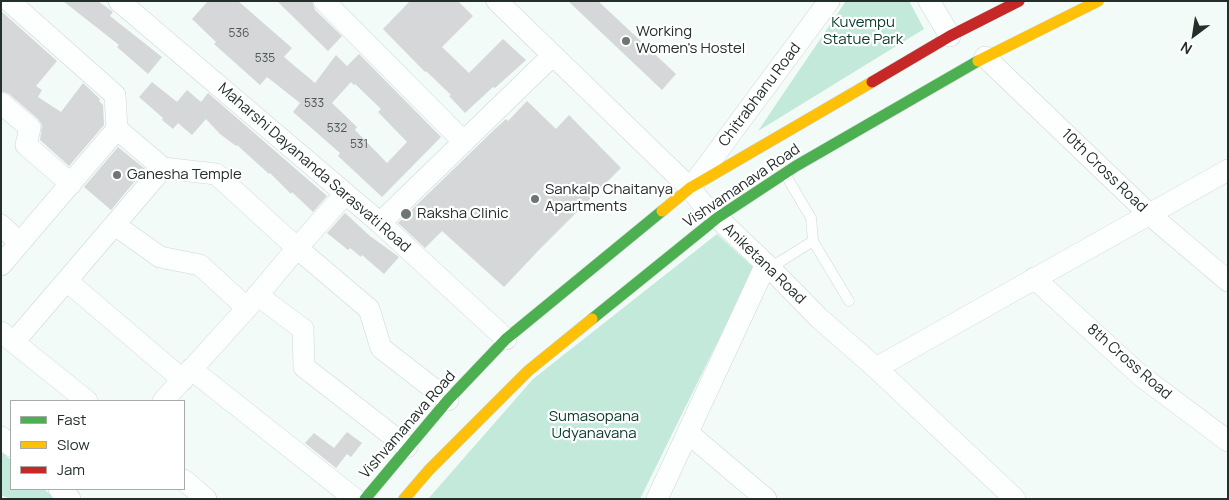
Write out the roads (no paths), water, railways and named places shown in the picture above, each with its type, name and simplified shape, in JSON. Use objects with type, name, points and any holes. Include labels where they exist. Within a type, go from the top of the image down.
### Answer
[{"type":"main road","name":"Vishvamanava Road","points":[[364,499],[448,400],[506,338],[690,188],[950,36],[1019,1]]},
{"type":"main road","name":"Vishvamanava Road","points":[[404,499],[429,470],[528,371],[716,218],[785,173],[985,57],[1098,1]]},
{"type":"street","points":[[9,1],[115,95],[118,129],[163,168],[216,174],[296,248],[369,309],[381,348],[448,400]]},
{"type":"street","name":"Maharshi Dayananda Sarasvati Road","points":[[119,1],[380,223],[506,338]]},
{"type":"street","points":[[324,1],[464,142]]},
{"type":"street","name":"Aniketana Road","points":[[498,1],[552,56],[690,188],[716,218],[768,266],[819,318],[876,368],[1016,499]]},
{"type":"street","name":"Chitrabhanu Road","points":[[690,188],[829,1]]},
{"type":"street","points":[[929,1],[950,36]]},
{"type":"street","points":[[380,223],[552,56]]},
{"type":"street","name":"10th Cross Road","points":[[985,57],[1149,214],[1228,281]]},
{"type":"street","points":[[1,103],[30,128],[26,145],[71,184]]},
{"type":"street","points":[[1,265],[118,129]]},
{"type":"street","points":[[85,400],[8,337],[67,281],[163,168]]},
{"type":"street","points":[[876,368],[1228,170]]},
{"type":"street","points":[[164,400],[345,194]]},
{"type":"street","points":[[115,224],[160,257],[200,265],[252,301],[303,329],[304,367],[407,447]]},
{"type":"street","points":[[1,225],[20,243]]},
{"type":"street","points":[[657,499],[768,266]]},
{"type":"street","name":"8th Cross Road","points":[[1034,278],[1141,376],[1228,441]]},
{"type":"street","points":[[67,281],[187,374],[355,499]]},
{"type":"street","points":[[688,433],[766,499]]},
{"type":"street","points":[[1,436],[10,445]]},
{"type":"street","points":[[185,481],[206,499]]},
{"type":"street","points":[[60,490],[70,499]]},
{"type":"lane","points":[[785,173],[810,218],[813,241],[849,301]]},
{"type":"lane","points":[[768,266],[813,241]]},
{"type":"place","name":"Working Women's Hostel","points":[[626,41]]},
{"type":"place","name":"Ganesha Temple","points":[[117,175]]},
{"type":"place","name":"Sankalp Chaitanya Apartments","points":[[535,199]]},
{"type":"place","name":"Raksha Clinic","points":[[406,214]]},
{"type":"park label","name":"Kuvempu Statue Park","points":[[863,32]]},
{"type":"park label","name":"Sumasopana Udyanavana","points":[[594,426]]}]
